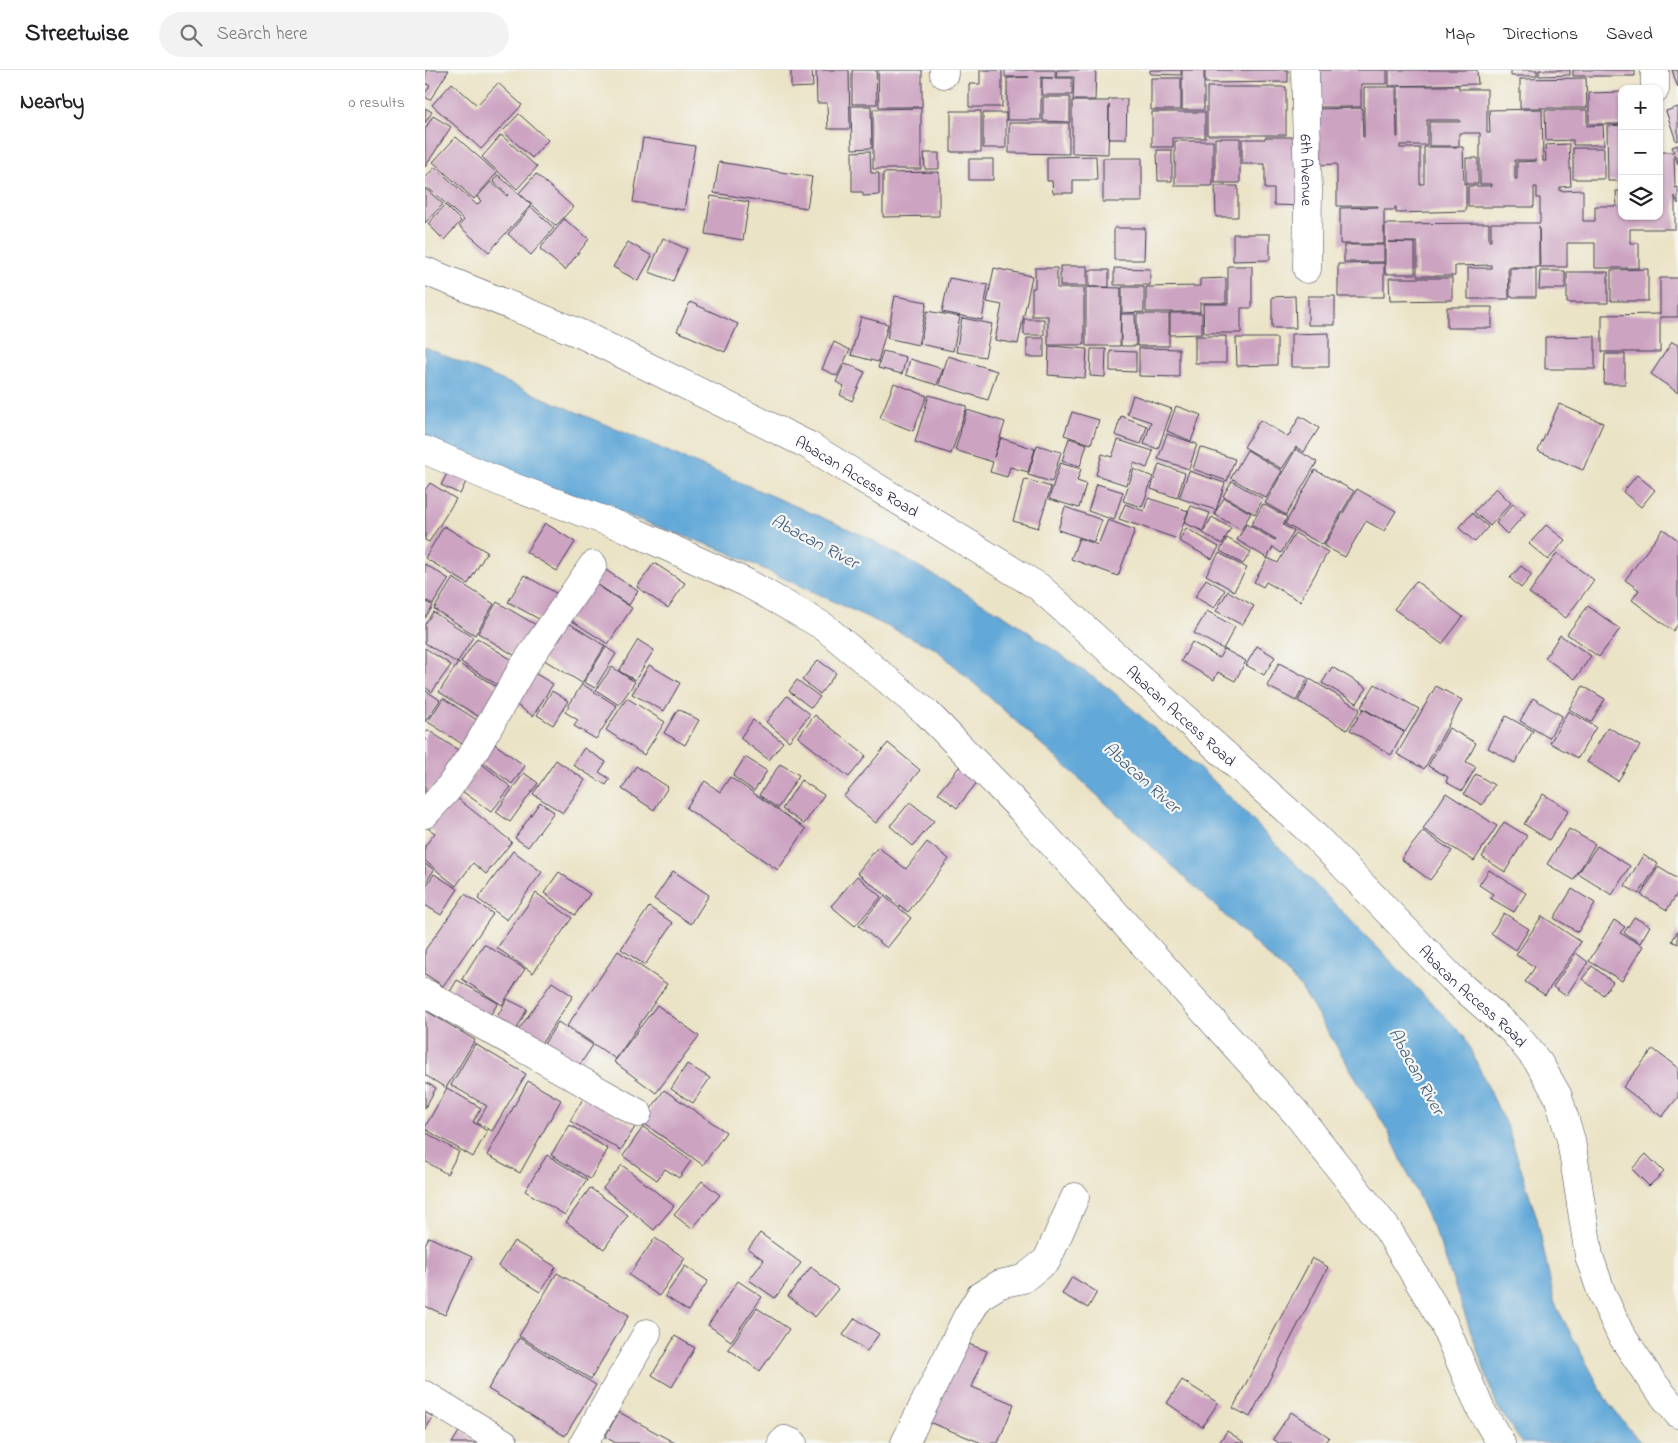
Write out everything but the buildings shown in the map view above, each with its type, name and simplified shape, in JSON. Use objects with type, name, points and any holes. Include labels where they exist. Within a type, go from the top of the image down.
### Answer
[{"type":"street","name":"6th Avenue","points":[[1305,70],[1309,190],[1307,269]]},
{"type":"street","points":[[1655,70],[1655,85]]},
{"type":"street","name":"Abacan Access Road","points":[[425,271],[581,334],[808,445],[1039,587],[1312,833],[1452,978],[1514,1032],[1539,1063],[1558,1096],[1571,1140],[1589,1256],[1603,1294],[1620,1333],[1651,1380],[1678,1414]]},
{"type":"street","points":[[425,450],[505,484],[627,529],[747,583],[823,626],[927,713],[1021,809],[1296,1113],[1376,1214],[1388,1230],[1443,1322],[1481,1410],[1501,1443]]},
{"type":"street","points":[[425,814],[448,789],[477,747],[523,667],[593,565]]},
{"type":"street","points":[[425,993],[638,1113]]},
{"type":"street","points":[[905,1443],[967,1317],[980,1296],[1000,1284],[1023,1279],[1047,1260],[1075,1197]]},
{"type":"street","points":[[584,1443],[647,1333]]},
{"type":"street","points":[[425,1395],[504,1443]]},
{"type":"street","points":[[782,1443],[785,1440],[793,1443]]},
{"type":"water","name":"Abacan River","points":[[425,347],[865,536],[1007,617],[1111,690],[1219,786],[1464,1036],[1508,1129],[1537,1218],[1555,1304],[1608,1403],[1641,1443],[1522,1443],[1497,1406],[1439,1241],[1388,1131],[1300,986],[1082,781],[936,649],[725,551],[425,442]]}]
